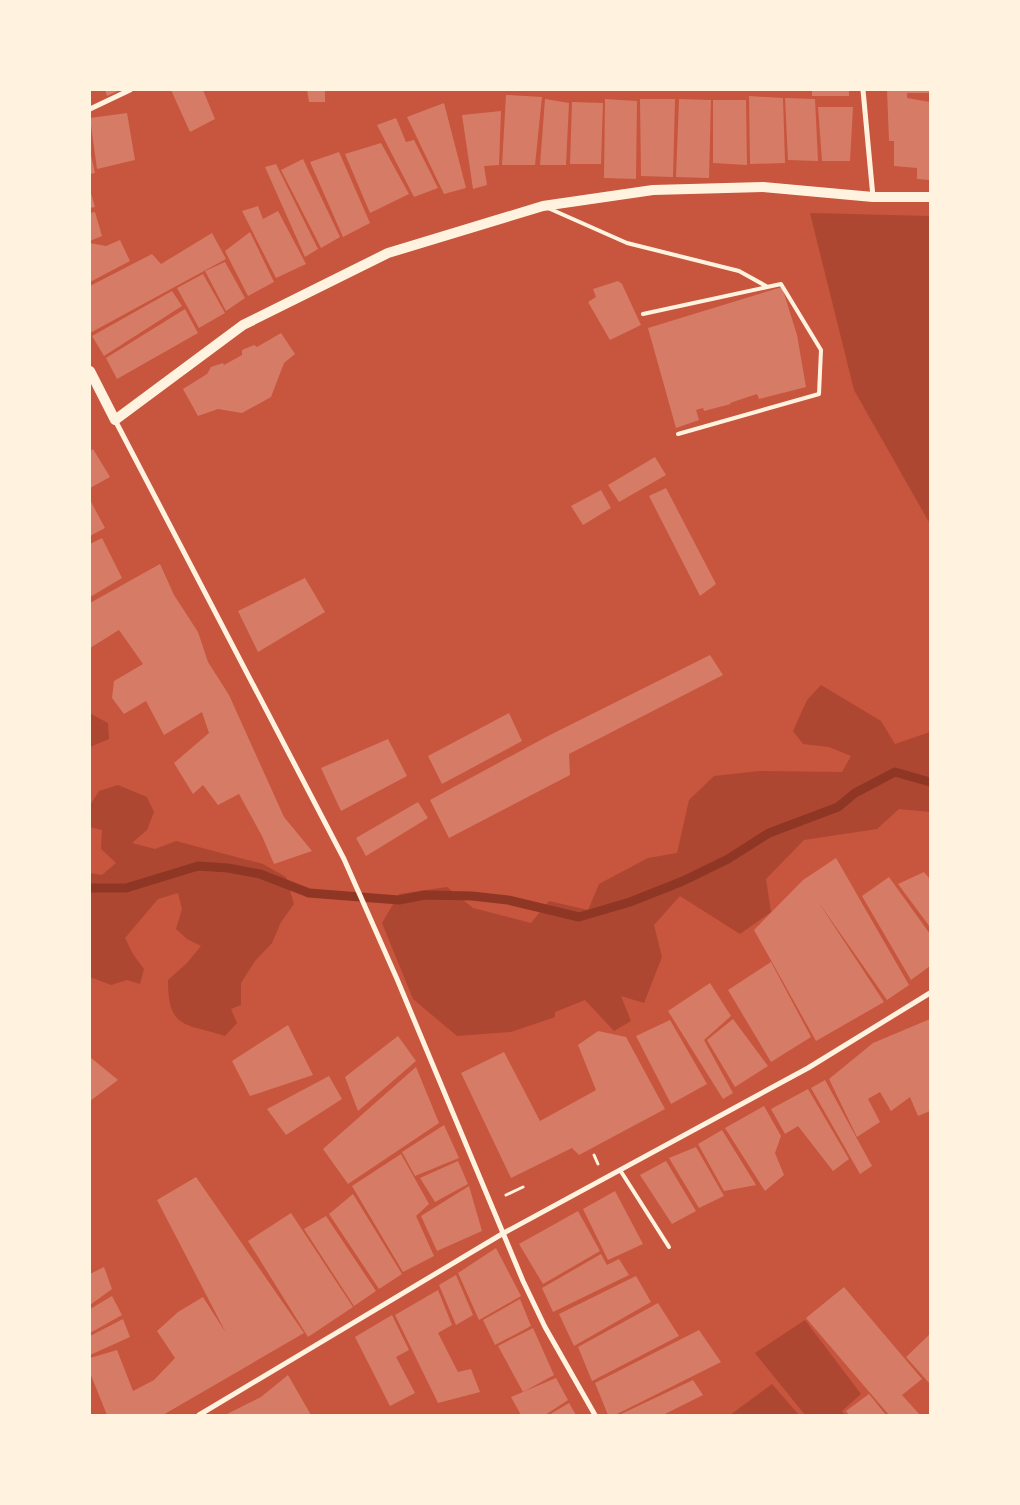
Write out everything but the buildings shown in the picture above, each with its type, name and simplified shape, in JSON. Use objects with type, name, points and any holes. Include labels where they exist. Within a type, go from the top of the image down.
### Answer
[{"type":"main road","points":[[90,371],[115,420],[243,325],[388,252],[544,206],[662,190],[763,187],[873,197],[930,197]]},
{"type":"street","points":[[90,109],[130,90]]},
{"type":"street","points":[[863,90],[873,197]]},
{"type":"street","points":[[115,420],[344,860],[397,980],[502,1234],[545,1327],[595,1415]]},
{"type":"street","points":[[199,1415],[502,1234],[808,1068],[930,993]]},
{"type":"lane","points":[[544,206],[627,243],[739,271],[767,286]]},
{"type":"lane","points":[[643,314],[781,284],[821,350],[819,394],[678,434]]},
{"type":"lane","points":[[620,1170],[669,1246]]},
{"type":"shaded area","points":[[810,213],[930,216],[930,524],[854,390]]},
{"type":"shaded area","points":[[821,685],[881,721],[895,744],[930,732],[930,812],[899,809],[877,829],[804,840],[766,879],[771,912],[740,934],[680,896],[654,925],[662,957],[644,1003],[621,996],[631,1021],[614,1031],[585,1000],[555,1012],[555,1017],[511,1032],[457,1036],[413,999],[382,923],[399,894],[447,887],[473,908],[531,923],[549,901],[588,910],[599,884],[648,858],[677,853],[689,800],[714,776],[759,771],[842,772],[851,756],[829,747],[803,744],[793,731],[807,700]]},
{"type":"shaded area","points":[[91,714],[108,723],[109,739],[90,747]]},
{"type":"shaded area","points":[[118,785],[147,797],[154,812],[147,830],[132,843],[155,849],[176,841],[263,864],[286,877],[294,904],[281,922],[272,943],[255,961],[241,983],[241,1005],[231,1009],[237,1023],[225,1036],[181,1022],[171,1008],[168,980],[187,963],[201,946],[187,939],[176,929],[182,909],[178,893],[158,899],[125,938],[133,954],[144,969],[140,984],[127,980],[111,985],[90,977],[90,873],[102,875],[116,863],[101,849],[102,830],[90,827],[90,805],[99,791]]},
{"type":"shaded area","points":[[805,1320],[861,1394],[842,1411],[845,1415],[805,1415],[755,1353]]},
{"type":"shaded area","points":[[772,1384],[799,1415],[730,1415]]},
{"type":"waterway","points":[[90,888],[126,888],[198,866],[228,868],[260,874],[309,893],[399,900],[425,895],[472,896],[508,900],[579,917],[630,902],[683,881],[728,859],[769,833],[838,807],[855,793],[895,772],[930,782]]}]
